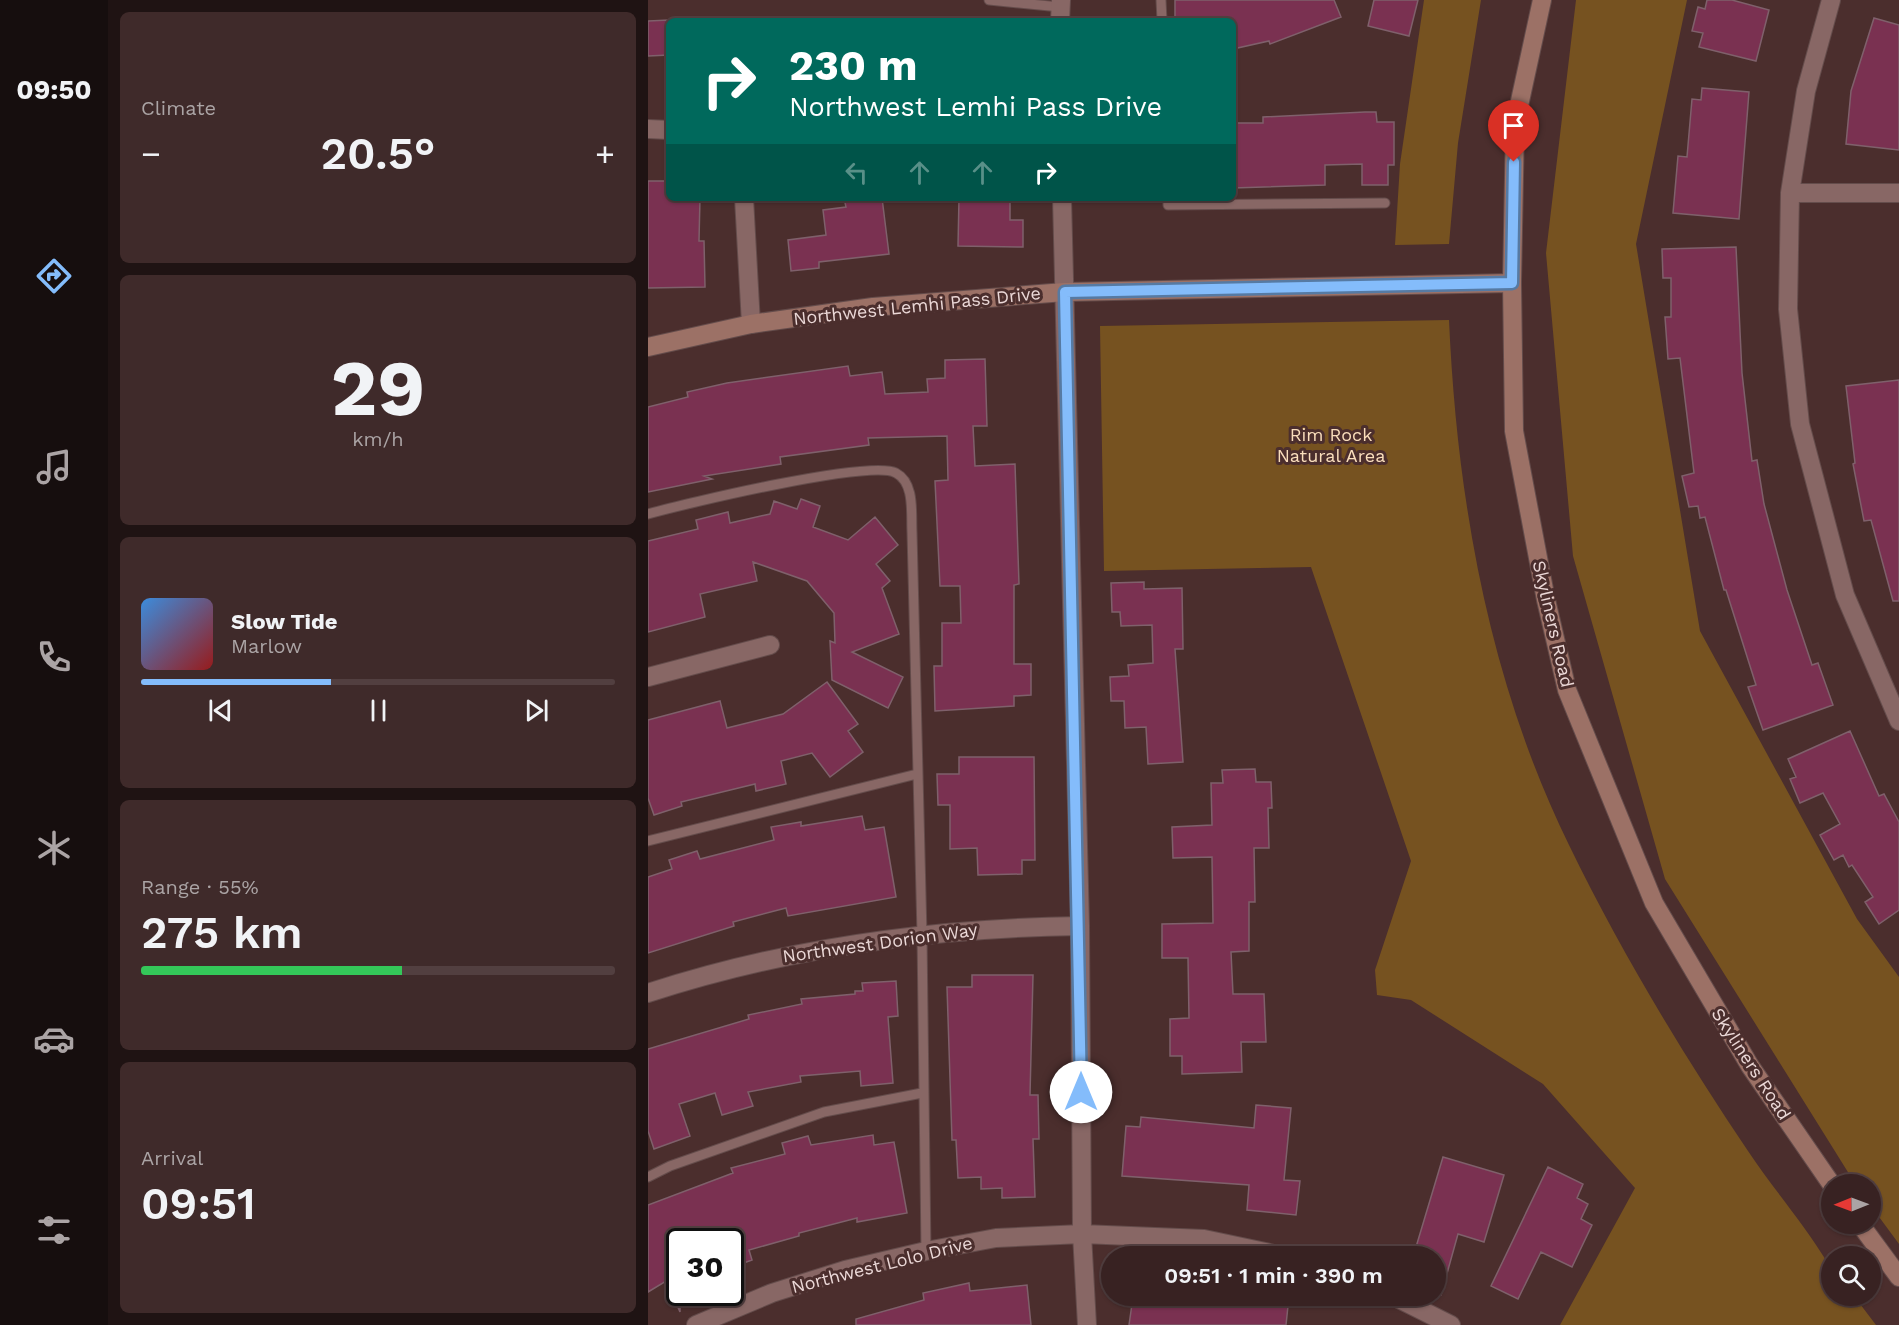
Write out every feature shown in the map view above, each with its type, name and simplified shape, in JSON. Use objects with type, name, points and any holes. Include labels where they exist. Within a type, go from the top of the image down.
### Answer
[{"type":"street","name":"Skyliners Road","points":[[1542,0],[1515,124],[1512,283],[1514,431],[1546,600],[1567,690],[1654,903],[1750,1066],[1824,1174]]},
{"type":"street","points":[[1831,0],[1806,91],[1790,193],[1788,309],[1800,424],[1845,595],[1899,721]]},
{"type":"street","points":[[648,129],[666,130]]},
{"type":"street","points":[[1790,193],[1899,193]]},
{"type":"street","points":[[744,201],[751,324]]},
{"type":"street","points":[[1062,201],[1080,926],[1082,1234],[1087,1325]]},
{"type":"street","name":"Northwest Lemhi Pass Drive","points":[[648,347],[751,324],[873,307],[1065,292],[1512,283]]},
{"type":"street","points":[[648,677],[770,645]]},
{"type":"street","name":"Northwest Dorion Way","points":[[648,993],[712,972],[832,946],[989,927],[1080,926]]},
{"type":"street","name":"Northwest Lolo Drive","points":[[696,1325],[772,1293],[845,1270],[996,1238],[1082,1234],[1204,1239],[1237,1246]]},
{"type":"street","points":[[1867,1234],[1899,1277]]},
{"type":"street","points":[[1413,1306],[1451,1325]]},
{"type":"lane","points":[[989,0],[1060,9]]},
{"type":"lane","points":[[1161,0],[1162,18]]},
{"type":"lane","points":[[1168,201],[1168,206],[1385,203]]},
{"type":"lane","points":[[648,514],[758,489],[865,469],[895,472],[906,481],[910,497],[912,532],[922,935],[922,1093],[926,1251]]},
{"type":"lane","points":[[648,841],[917,774]]},
{"type":"lane","points":[[648,1177],[670,1166],[824,1112],[922,1093]]},
{"type":"green space","points":[[1424,0],[1481,0],[1458,143],[1449,244],[1395,245],[1400,164]]},
{"type":"green space","points":[[1576,0],[1687,0],[1636,244],[1700,631],[1857,919],[1899,977],[1899,1244],[1881,1220],[1881,1174],[1849,1174],[1665,879],[1573,556],[1546,253]]},
{"type":"green space","name":"Rim Rock Natural Area","points":[[1449,320],[1460,455],[1469,522],[1482,589],[1498,655],[1541,783],[1589,885],[1653,1001],[1748,1151],[1821,1253],[1821,1306],[1862,1306],[1876,1325],[1560,1325],[1635,1188],[1543,1084],[1411,1000],[1377,995],[1375,970],[1411,861],[1311,567],[1104,571],[1100,326]]},
{"type":"building","points":[[1175,0],[1334,0],[1341,17],[1270,44],[1269,41],[1236,48],[1236,18],[1175,18]]},
{"type":"building","points":[[1374,0],[1418,0],[1409,36],[1368,26]]},
{"type":"building","points":[[1707,0],[1732,0],[1769,10],[1756,61],[1699,47],[1703,33],[1692,31],[1698,7],[1705,9]]},
{"type":"building","points":[[1874,18],[1899,25],[1899,150],[1846,144],[1851,91]]},
{"type":"building","points":[[666,20],[666,55],[648,56],[648,21]]},
{"type":"building","points":[[1702,88],[1749,92],[1739,219],[1673,213],[1678,156],[1687,157],[1692,99],[1701,100]]},
{"type":"building","points":[[1376,112],[1377,122],[1394,122],[1394,165],[1388,165],[1388,185],[1362,185],[1362,164],[1325,165],[1325,185],[1236,188],[1236,123],[1263,123],[1263,117]]},
{"type":"building","points":[[648,181],[666,181],[666,201],[700,201],[699,241],[704,241],[705,287],[648,288]]},
{"type":"building","points":[[845,201],[882,201],[889,254],[819,262],[819,268],[791,271],[788,240],[826,235],[823,210],[846,207]]},
{"type":"building","points":[[959,201],[1010,202],[1010,220],[1023,220],[1023,247],[958,246]]},
{"type":"building","points":[[1736,247],[1742,373],[1752,461],[1757,460],[1764,504],[1787,590],[1812,665],[1818,663],[1833,705],[1763,730],[1748,687],[1756,685],[1726,590],[1724,590],[1705,517],[1700,518],[1698,506],[1689,507],[1682,476],[1694,473],[1680,358],[1668,359],[1665,317],[1671,317],[1671,278],[1663,278],[1662,249]]},
{"type":"building","points":[[985,359],[987,426],[973,426],[975,466],[1015,464],[1019,584],[1014,585],[1014,664],[1031,664],[1031,695],[1014,696],[1014,706],[935,711],[934,666],[942,666],[942,623],[961,623],[960,586],[940,586],[935,481],[948,480],[947,436],[868,438],[869,445],[780,457],[781,464],[704,476],[712,479],[648,492],[648,407],[688,397],[687,392],[727,383],[848,366],[850,376],[882,372],[885,394],[928,392],[927,379],[945,378],[945,360]]},
{"type":"building","points":[[1899,380],[1899,601],[1893,601],[1871,520],[1864,521],[1853,464],[1855,463],[1846,386]]},
{"type":"building","points":[[801,499],[820,506],[813,527],[848,540],[875,517],[898,545],[876,564],[890,581],[882,588],[899,634],[852,652],[903,677],[888,708],[832,680],[830,641],[835,643],[834,613],[807,581],[753,562],[757,581],[700,594],[705,617],[648,632],[648,541],[698,529],[696,520],[728,512],[730,523],[770,514],[774,501],[797,509]]},
{"type":"building","points":[[1144,582],[1144,589],[1182,588],[1183,649],[1175,649],[1183,762],[1148,764],[1146,727],[1125,728],[1124,701],[1111,701],[1110,677],[1129,676],[1128,665],[1153,663],[1152,625],[1121,626],[1120,612],[1112,612],[1111,583]]},
{"type":"building","points":[[827,682],[858,724],[848,731],[863,752],[830,777],[812,753],[781,761],[786,784],[756,791],[755,784],[681,802],[682,806],[654,815],[648,798],[648,720],[720,701],[727,728],[783,714]]},
{"type":"building","points":[[1850,731],[1879,796],[1884,794],[1899,822],[1899,910],[1879,924],[1865,902],[1873,897],[1852,865],[1849,867],[1843,855],[1834,860],[1820,835],[1840,824],[1823,793],[1800,803],[1790,779],[1796,777],[1788,759]]},
{"type":"building","points":[[959,757],[1034,757],[1035,860],[1022,860],[1022,874],[978,875],[977,848],[950,849],[950,805],[938,805],[937,774],[959,774]]},
{"type":"building","points":[[1255,769],[1256,782],[1271,782],[1272,808],[1268,808],[1269,848],[1254,848],[1255,902],[1249,902],[1249,951],[1231,952],[1233,994],[1264,994],[1266,1042],[1241,1042],[1242,1072],[1182,1074],[1182,1056],[1170,1056],[1170,1019],[1189,1018],[1188,958],[1162,958],[1162,924],[1213,923],[1212,857],[1173,858],[1172,827],[1212,825],[1211,783],[1223,783],[1222,770]]},
{"type":"building","points":[[862,816],[865,830],[884,827],[896,897],[788,916],[786,908],[733,922],[734,926],[648,953],[648,877],[672,869],[669,860],[697,851],[700,859],[774,840],[771,827],[801,822],[801,826]]},
{"type":"building","points":[[972,975],[1033,975],[1030,1095],[1038,1095],[1039,1139],[1033,1139],[1035,1197],[1002,1198],[1002,1188],[981,1189],[981,1177],[958,1178],[956,1140],[952,1140],[947,987],[972,987]]},
{"type":"building","points":[[896,981],[898,1016],[888,1017],[893,1083],[861,1086],[860,1071],[800,1076],[801,1082],[748,1092],[753,1106],[722,1115],[715,1093],[679,1104],[690,1136],[654,1149],[648,1131],[648,1049],[749,1019],[748,1015],[802,1004],[801,999],[855,994],[855,991],[863,991],[862,983]]},
{"type":"building","points":[[1256,1105],[1291,1108],[1284,1180],[1300,1181],[1296,1215],[1247,1210],[1249,1185],[1122,1176],[1126,1126],[1140,1127],[1141,1117],[1254,1128]]},
{"type":"building","points":[[873,1135],[874,1145],[894,1142],[907,1213],[857,1222],[857,1218],[799,1233],[799,1236],[749,1250],[752,1260],[744,1263],[744,1228],[666,1228],[666,1281],[648,1292],[648,1205],[733,1173],[731,1168],[785,1154],[782,1143],[808,1136],[811,1145]]},
{"type":"building","points":[[1443,1157],[1504,1175],[1484,1242],[1458,1234],[1446,1277],[1446,1246],[1416,1246]]},
{"type":"building","points":[[1548,1167],[1583,1184],[1577,1198],[1588,1204],[1581,1219],[1592,1225],[1572,1267],[1541,1252],[1518,1299],[1491,1286]]},
{"type":"building","points":[[969,1283],[970,1291],[1027,1285],[1031,1325],[856,1325],[856,1319],[924,1300],[923,1293]]},
{"type":"building","points":[[1132,1306],[1288,1306],[1286,1325],[1129,1325]]},
{"type":"route","points":[[1081,1092],[1080,926],[1065,292],[1512,283],[1514,162]]}]
